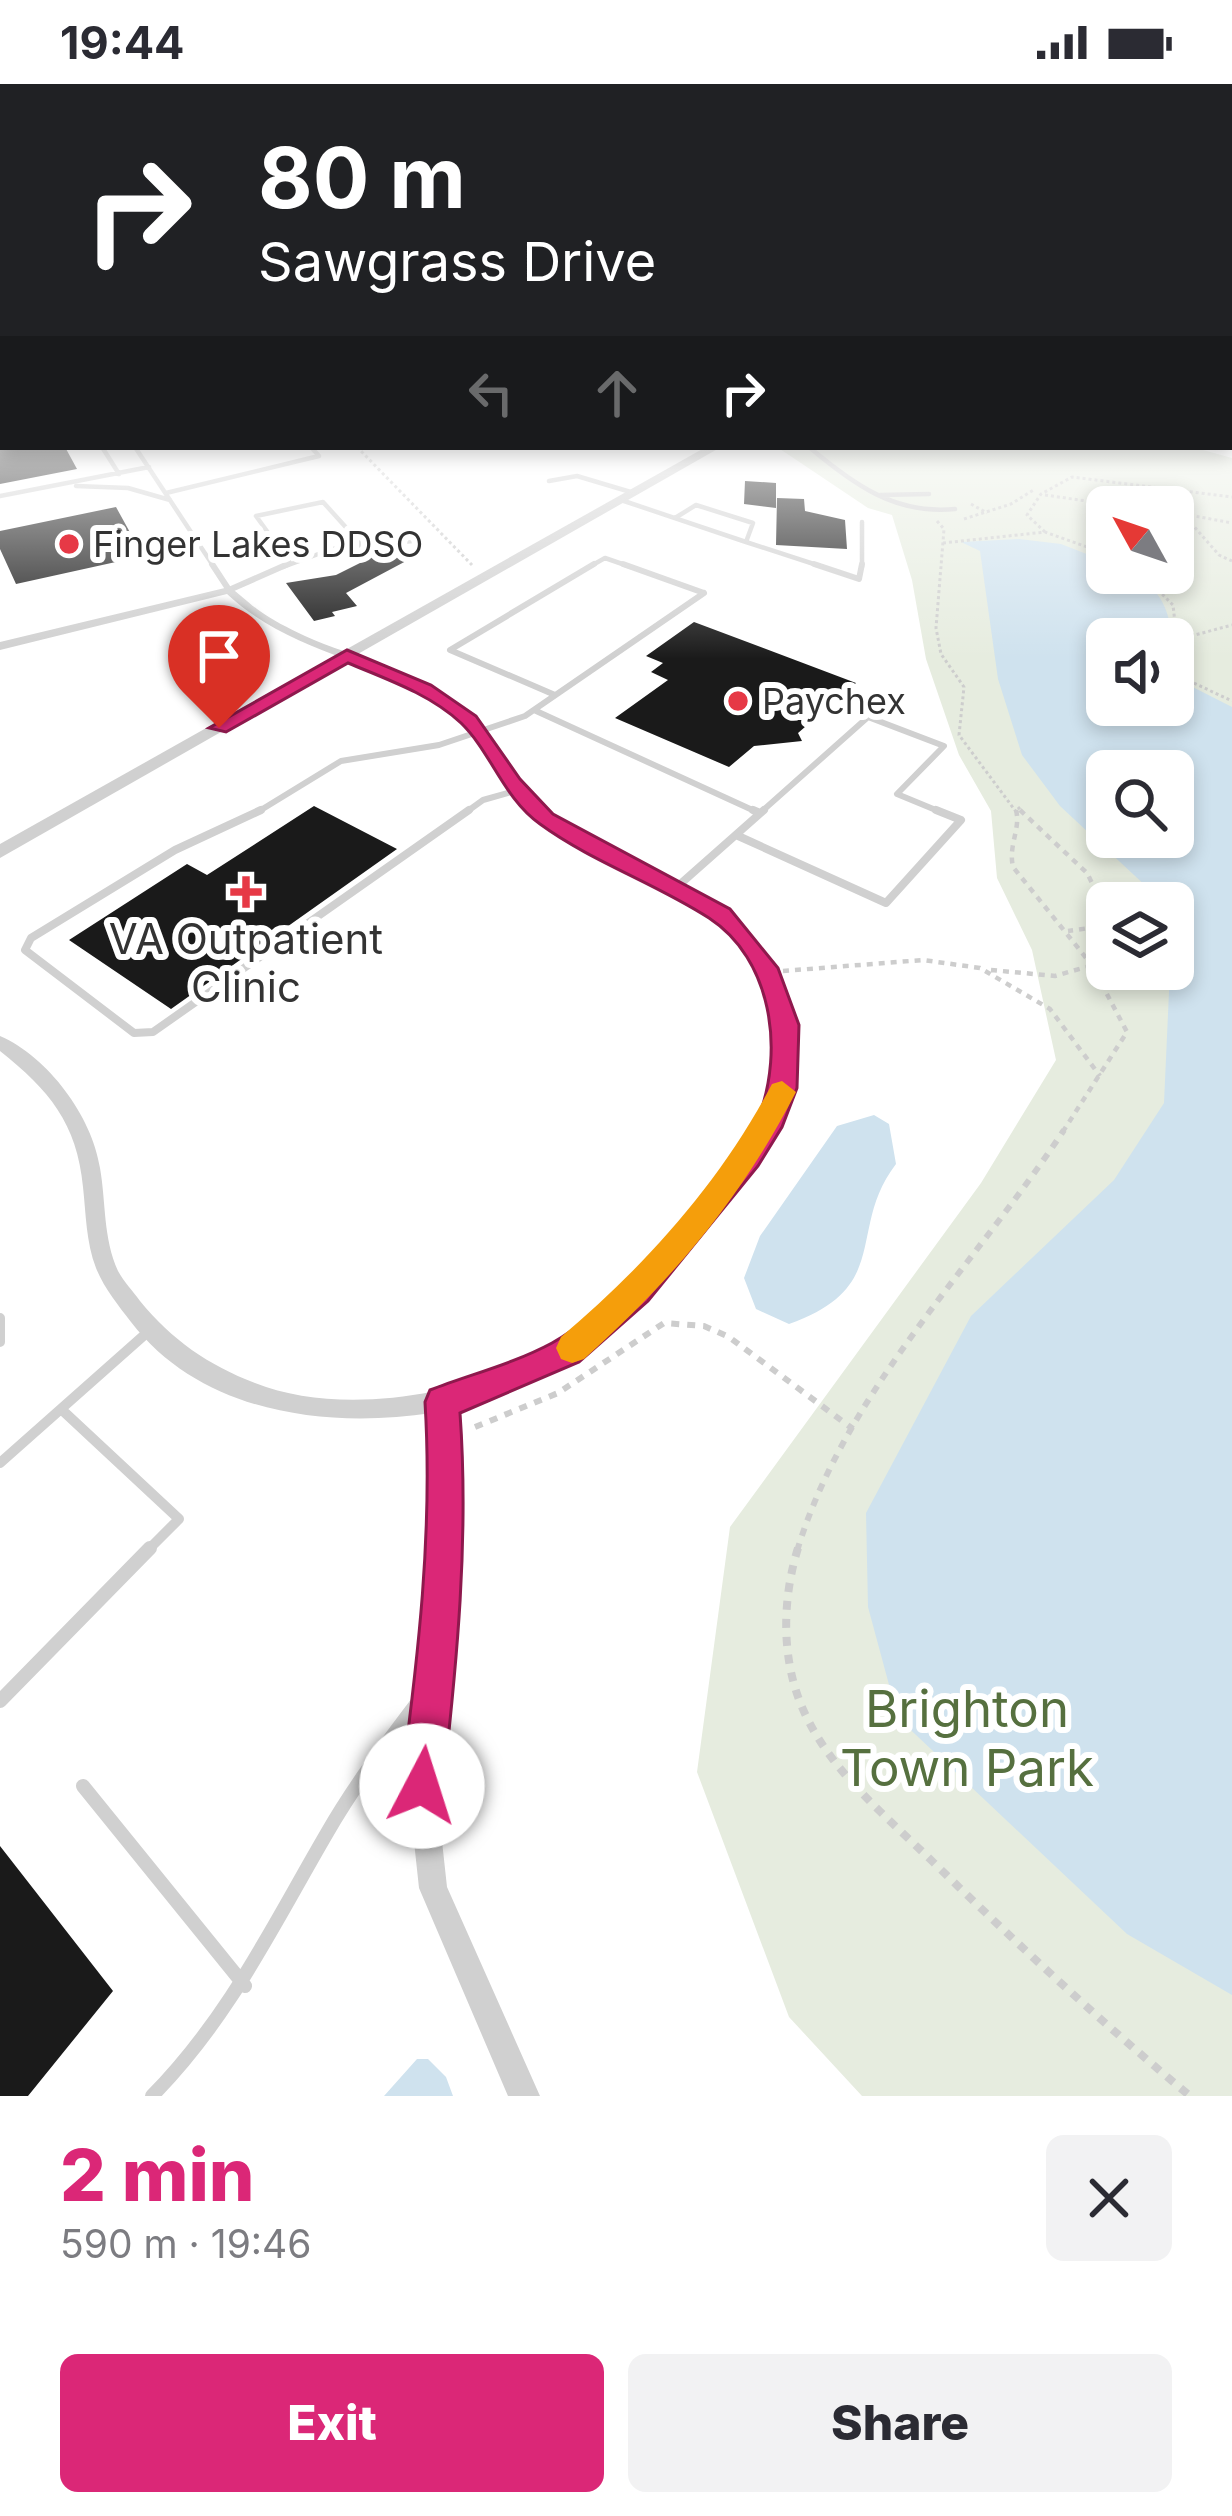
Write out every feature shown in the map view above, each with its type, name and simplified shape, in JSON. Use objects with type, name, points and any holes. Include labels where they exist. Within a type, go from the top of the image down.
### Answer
[{"type":"street","points":[[0,852],[671,472]]},
{"type":"street","points":[[0,646],[229,590],[256,614],[443,699],[480,734],[518,790],[567,834],[678,886],[740,932],[775,986],[787,1055],[772,1120],[676,1246],[604,1323],[527,1372],[442,1402],[352,1410],[264,1397],[224,1383],[151,1330],[105,1264],[97,1239],[88,1154],[67,1105],[40,1072],[0,1042]]},
{"type":"street","points":[[442,1402],[448,1490],[422,1786],[433,1888],[524,2096]]},
{"type":"lane","points":[[0,496],[124,472]]},
{"type":"lane","points":[[152,472],[229,590],[273,577],[290,563],[361,544],[413,541]]},
{"type":"lane","points":[[45,487],[128,488],[168,497],[260,472]]},
{"type":"lane","points":[[843,472],[875,495],[929,513],[955,509]]},
{"type":"lane","points":[[118,473],[128,488]]},
{"type":"lane","points":[[549,481],[577,476],[675,518],[859,579],[865,553],[862,522]]},
{"type":"lane","points":[[875,495],[929,494]]},
{"type":"lane","points":[[290,563],[256,517],[323,502],[361,544]]},
{"type":"lane","points":[[675,518],[696,505],[753,523],[746,542]]},
{"type":"lane","points":[[518,790],[483,800],[153,1032],[134,1033],[25,950],[31,938],[175,850],[238,824],[341,761],[413,752],[480,734],[533,710],[555,695],[668,617],[704,593],[604,558],[450,650],[555,695]]},
{"type":"lane","points":[[533,710],[760,813]]},
{"type":"lane","points":[[678,886],[868,717],[944,746],[896,794],[961,820],[886,903],[736,835]]},
{"type":"lane","points":[[0,1318],[0,1342]]},
{"type":"lane","points":[[0,1463],[151,1330]]},
{"type":"lane","points":[[0,1701],[179,1519],[61,1409]]},
{"type":"lane","points":[[152,2096],[200,2052],[244,1986],[351,1792],[432,1683]]},
{"type":"lane","points":[[83,1786],[244,1986]]},
{"type":"path","points":[[381,472],[475,570]]},
{"type":"path","points":[[1086,547],[1045,532],[1028,515],[1041,494],[1072,477],[1232,497]]},
{"type":"path","points":[[959,520],[987,513],[1034,490],[1086,501]]},
{"type":"path","points":[[971,504],[987,513]]},
{"type":"path","points":[[929,513],[944,529],[937,641],[966,687],[967,712],[959,735],[974,761],[998,774],[1016,805],[1096,879],[1106,898],[1104,926],[1068,931]]},
{"type":"path","points":[[1194,516],[1232,523]]},
{"type":"path","points":[[1194,525],[1232,561]]},
{"type":"path","points":[[942,544],[1045,532]]},
{"type":"path","points":[[1194,635],[1232,625]]},
{"type":"path","points":[[1194,682],[1232,701]]},
{"type":"path","points":[[1016,805],[1018,821],[1007,838],[1008,858],[1024,887],[1068,931],[1086,962]]},
{"type":"path","points":[[782,971],[813,964],[867,966],[919,960],[1032,977],[1086,966]]},
{"type":"path","points":[[985,970],[1060,1013],[1100,1076]]},
{"type":"path","points":[[1106,990],[1123,1012],[1126,1032],[853,1429],[808,1514],[787,1581],[783,1640],[797,1698],[833,1757],[890,1820],[1079,2005],[1190,2096]]},
{"type":"path","points":[[475,1427],[558,1393],[603,1366],[651,1327],[664,1323],[704,1326],[729,1336],[853,1429]]},
{"type":"green space","name":"Brighton Town Park","points":[[814,472],[1232,472],[1232,2096],[862,2096],[789,2017],[697,1772],[730,1527],[981,1183],[1056,1060],[1032,950],[997,878],[991,811],[959,755],[926,659],[912,580],[892,515],[868,508]]},
{"type":"water","points":[[1019,539],[1061,544],[1086,554],[1086,594],[1157,594],[1162,601],[1168,618],[1086,618],[1086,726],[1194,726],[1194,688],[1232,707],[1232,1995],[1127,1934],[898,1718],[868,1607],[866,1513],[971,1316],[1114,1180],[1164,1103],[1169,990],[1194,990],[1194,882],[1141,882],[1116,858],[1194,858],[1194,750],[1086,750],[1086,830],[1060,806],[1022,755],[998,679],[980,551],[961,542]]},
{"type":"water","points":[[874,1115],[889,1124],[896,1164],[881,1188],[856,1274],[843,1293],[822,1309],[789,1324],[756,1309],[744,1278],[760,1236],[837,1126]]},
{"type":"water","points":[[417,2059],[428,2059],[446,2077],[453,2096],[384,2096]]},
{"type":"building","points":[[0,472],[62,472],[0,484]]},
{"type":"building","points":[[745,481],[776,483],[776,508],[744,504]]},
{"type":"building","points":[[777,498],[804,499],[805,511],[845,520],[847,549],[776,545]]},
{"type":"building","name":"Finger Lakes DDSO","points":[[116,507],[143,556],[16,584],[0,549],[0,531]]},
{"type":"building","points":[[384,551],[408,560],[346,593],[357,606],[332,612],[335,616],[314,621],[286,583],[336,575]]},
{"type":"building","name":"Paychex","points":[[694,622],[856,683],[798,733],[802,741],[754,746],[729,767],[615,718],[668,680],[651,672],[663,663],[646,656]]},
{"type":"building","points":[[314,806],[397,849],[171,1009],[69,940],[187,864],[207,875]]},
{"type":"building","points":[[0,1846],[113,1991],[28,2096],[0,2096]]},
{"type":"slow traffic","points":[[572,1348],[637,1292],[748,1158],[772,1120],[782,1092]]},
{"type":"place","name":"Finger Lakes DDSO","points":[[69,544]]},
{"type":"place","name":"Paychex","points":[[738,701]]},
{"type":"place","name":"VA Outpatient Clinic","points":[[246,892]]},
{"type":"route","points":[[219,728],[347,656],[424,689],[469,720],[526,800],[545,818],[591,848],[678,886],[722,915],[757,952],[770,974],[786,1025],[783,1088],[772,1120],[748,1158],[637,1292],[567,1352],[483,1390],[442,1402],[448,1490],[440,1640],[422,1786]]}]
